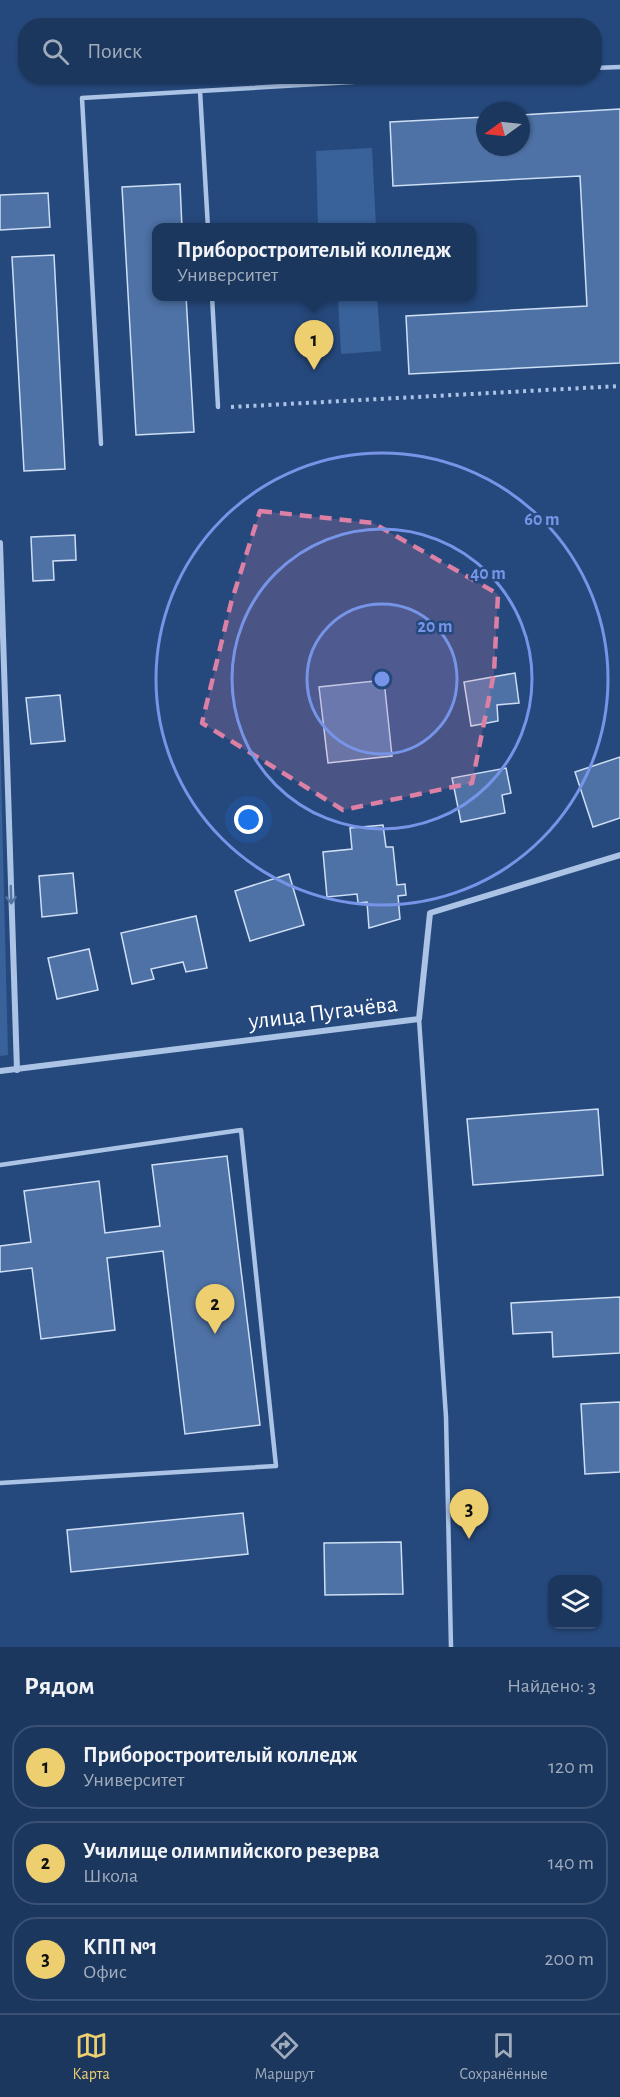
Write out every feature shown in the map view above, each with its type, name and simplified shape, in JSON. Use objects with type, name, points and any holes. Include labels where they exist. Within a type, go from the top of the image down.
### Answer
[{"type":"street","points":[[0,543],[17,1070]]},
{"type":"street","name":"улица Пугачёва","points":[[0,1071],[419,1019],[430,913],[620,855]]},
{"type":"lane","points":[[602,68],[620,67]]},
{"type":"lane","points":[[101,444],[82,98],[319,84]]},
{"type":"lane","points":[[200,91],[208,223]]},
{"type":"lane","points":[[212,301],[218,407]]},
{"type":"lane","points":[[419,1019],[446,1417],[451,1647]]},
{"type":"lane","points":[[0,1164],[241,1130],[276,1466],[0,1483]]},
{"type":"path","points":[[218,407],[620,386]]},
{"type":"highlighted area","points":[[260,511],[373,523],[498,594],[494,673],[472,783],[343,810],[202,723],[231,603]]},
{"type":"shaded area","points":[[372,148],[376,223],[318,223],[316,151]]},
{"type":"shaded area","points":[[338,301],[377,301],[381,351],[341,354]]},
{"type":"shaded area","points":[[0,732],[8,1055],[0,1056]]},
{"type":"building","points":[[620,109],[620,363],[409,374],[406,316],[587,306],[580,176],[393,186],[390,122],[476,117],[476,156],[530,156],[530,114]]},
{"type":"building","points":[[180,184],[182,223],[152,223],[152,301],[186,301],[194,432],[136,435],[122,187]]},
{"type":"building","points":[[48,193],[50,227],[0,230],[0,195]]},
{"type":"building","points":[[54,255],[65,469],[24,471],[12,257]]},
{"type":"building","points":[[75,535],[76,560],[53,561],[54,580],[33,581],[31,537]]},
{"type":"building","points":[[515,673],[519,703],[497,705],[498,721],[471,726],[464,682]]},
{"type":"building","points":[[384,680],[392,756],[328,763],[319,687]]},
{"type":"building","points":[[60,695],[65,741],[31,744],[26,698]]},
{"type":"building","points":[[620,757],[620,818],[593,827],[575,772]]},
{"type":"building","points":[[506,768],[511,793],[502,795],[505,813],[461,822],[452,778]]},
{"type":"building","points":[[383,825],[386,847],[393,847],[397,885],[405,884],[406,895],[398,896],[400,919],[369,928],[367,902],[358,903],[357,894],[327,897],[323,852],[352,849],[350,828]]},
{"type":"building","points":[[73,873],[77,913],[42,917],[39,876]]},
{"type":"building","points":[[289,874],[304,925],[250,941],[235,891]]},
{"type":"building","points":[[196,916],[207,968],[186,972],[183,962],[151,969],[154,979],[132,984],[121,933]]},
{"type":"building","points":[[89,949],[98,990],[57,999],[48,958]]},
{"type":"building","points":[[598,1109],[603,1175],[473,1185],[467,1119]]},
{"type":"building","points":[[227,1156],[260,1425],[185,1434],[163,1251],[107,1258],[115,1330],[41,1339],[32,1268],[0,1272],[0,1246],[31,1242],[24,1191],[99,1181],[105,1233],[160,1226],[152,1165]]},
{"type":"building","points":[[620,1297],[620,1353],[553,1357],[552,1332],[513,1334],[511,1303]]},
{"type":"building","points":[[620,1402],[620,1472],[585,1474],[581,1404]]},
{"type":"building","points":[[243,1513],[248,1554],[71,1572],[67,1530]]},
{"type":"building","points":[[401,1542],[403,1594],[325,1595],[324,1543]]},
{"type":"place","name":"Приборостроителый колледж","points":[[314,370]]},
{"type":"place","name":"Училище олимпийского резерва","points":[[215,1334]]},
{"type":"place","name":"КПП №1","points":[[469,1539]]}]
